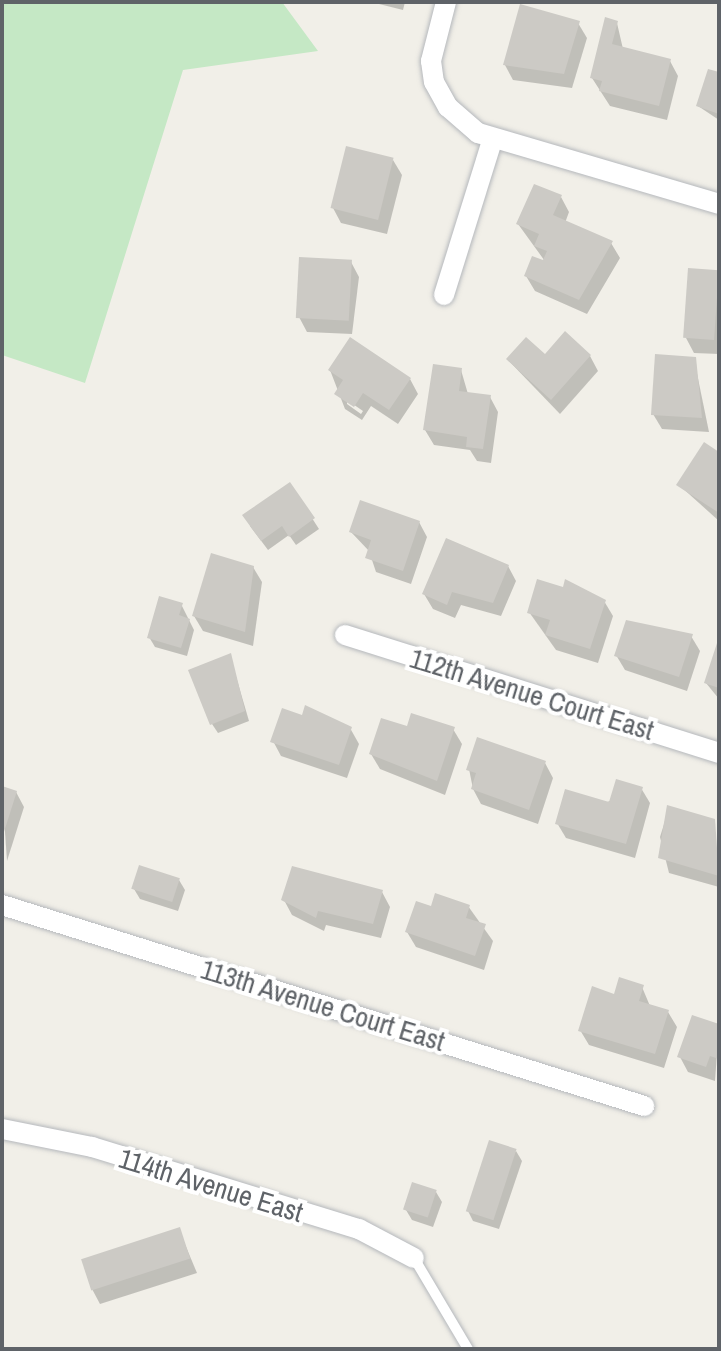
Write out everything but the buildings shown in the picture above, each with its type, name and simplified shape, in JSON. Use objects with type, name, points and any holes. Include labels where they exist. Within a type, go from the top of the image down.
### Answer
[{"type":"street","points":[[446,2],[431,61],[434,82],[448,107],[493,138],[719,204]]},
{"type":"street","points":[[444,295],[493,138]]},
{"type":"street","name":"112th Avenue Court East","points":[[345,635],[719,753]]},
{"type":"street","name":"113th Avenue Court East","points":[[2,905],[644,1106]]},
{"type":"street","name":"114th Avenue East","points":[[2,1129],[92,1147],[359,1229],[414,1258]]},
{"type":"lane","points":[[414,1258],[468,1349]]},
{"type":"green space","points":[[2,2],[282,2],[318,51],[183,70],[85,383],[2,355]]}]
